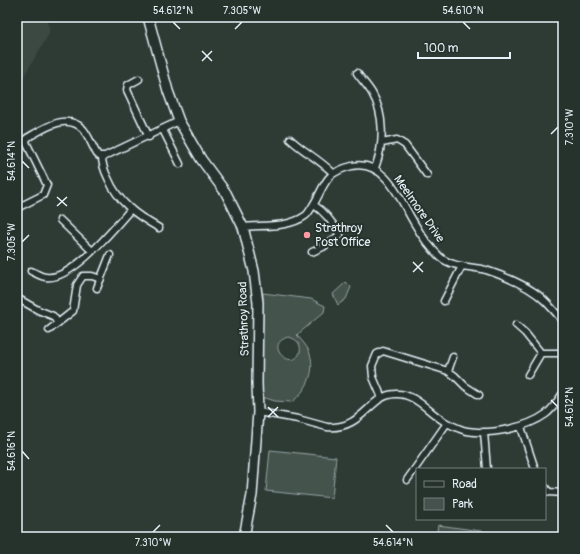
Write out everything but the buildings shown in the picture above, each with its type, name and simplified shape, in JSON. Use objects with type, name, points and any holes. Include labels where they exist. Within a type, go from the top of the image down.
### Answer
[{"type":"street","points":[[17,208],[43,195],[47,185],[26,142],[27,138],[56,123],[69,123],[82,128],[97,154],[102,157],[108,156],[149,137],[179,121],[168,90],[148,17]]},
{"type":"street","points":[[243,227],[295,222],[307,215],[314,205],[326,181],[333,173],[353,166],[375,168],[380,156],[382,142],[379,109],[372,93],[356,73]]},
{"type":"street","points":[[140,79],[128,85],[127,90],[149,137]]},
{"type":"street","name":"Strathroy Road","points":[[179,121],[201,159],[220,185],[243,227],[254,271],[258,303],[258,412],[252,495],[244,537]]},
{"type":"street","points":[[163,130],[180,164]]},
{"type":"street","points":[[290,139],[302,150],[320,160],[333,173]]},
{"type":"street","points":[[382,142],[397,140],[405,145],[427,175]]},
{"type":"street","points":[[102,157],[103,167],[118,197],[131,209],[158,228]]},
{"type":"street","name":"Meelmore Drive","points":[[375,168],[396,191],[416,226],[428,243],[441,257],[451,263],[484,270],[517,282],[543,299],[563,321]]},
{"type":"street","points":[[312,252],[323,247],[340,235],[334,225],[319,208],[314,205]]},
{"type":"street","points":[[31,271],[45,277],[58,276],[82,260],[92,251],[114,230],[131,209]]},
{"type":"street","points":[[60,220],[92,251]]},
{"type":"street","points":[[97,288],[110,255]]},
{"type":"street","points":[[444,301],[462,266]]},
{"type":"street","points":[[49,330],[73,311],[77,285],[84,276],[101,278]]},
{"type":"street","points":[[17,298],[38,310],[53,316],[58,323]]},
{"type":"street","points":[[516,325],[525,333],[541,353]]},
{"type":"street","points":[[382,398],[373,377],[372,366],[377,354],[384,351],[448,371],[465,386],[479,395]]},
{"type":"street","points":[[541,353],[563,353]]},
{"type":"street","points":[[528,375],[541,353]]},
{"type":"street","points":[[448,371],[453,357]]},
{"type":"street","points":[[258,412],[298,419],[335,428],[346,426],[382,398],[389,394],[397,393],[416,400],[447,423],[466,431],[484,432],[521,427],[546,414],[563,393]]},
{"type":"street","points":[[407,480],[447,423]]},
{"type":"street","points":[[521,427],[535,468]]},
{"type":"street","points":[[484,432],[488,468]]},
{"type":"street","points":[[546,488],[549,492],[563,493]]},
{"type":"shaded area","points":[[17,17],[45,17],[49,27],[49,34],[21,81],[17,83]]},
{"type":"green space","points":[[346,282],[351,287],[346,299],[338,305],[333,294]]},
{"type":"green space","points":[[263,293],[311,299],[325,306],[324,312],[297,335],[308,349],[312,361],[311,375],[302,393],[292,402],[275,401],[262,397]],"holes":[[[288,337],[300,346],[300,352],[296,358],[292,360],[286,359],[279,351],[278,346],[281,341]]]},
{"type":"green space","points":[[270,450],[336,457],[332,498],[266,491]]},
{"type":"green space","points":[[438,525],[523,537],[436,537]]},
{"type":"place","name":"Strathroy Post Office","points":[[307,235]]}]
